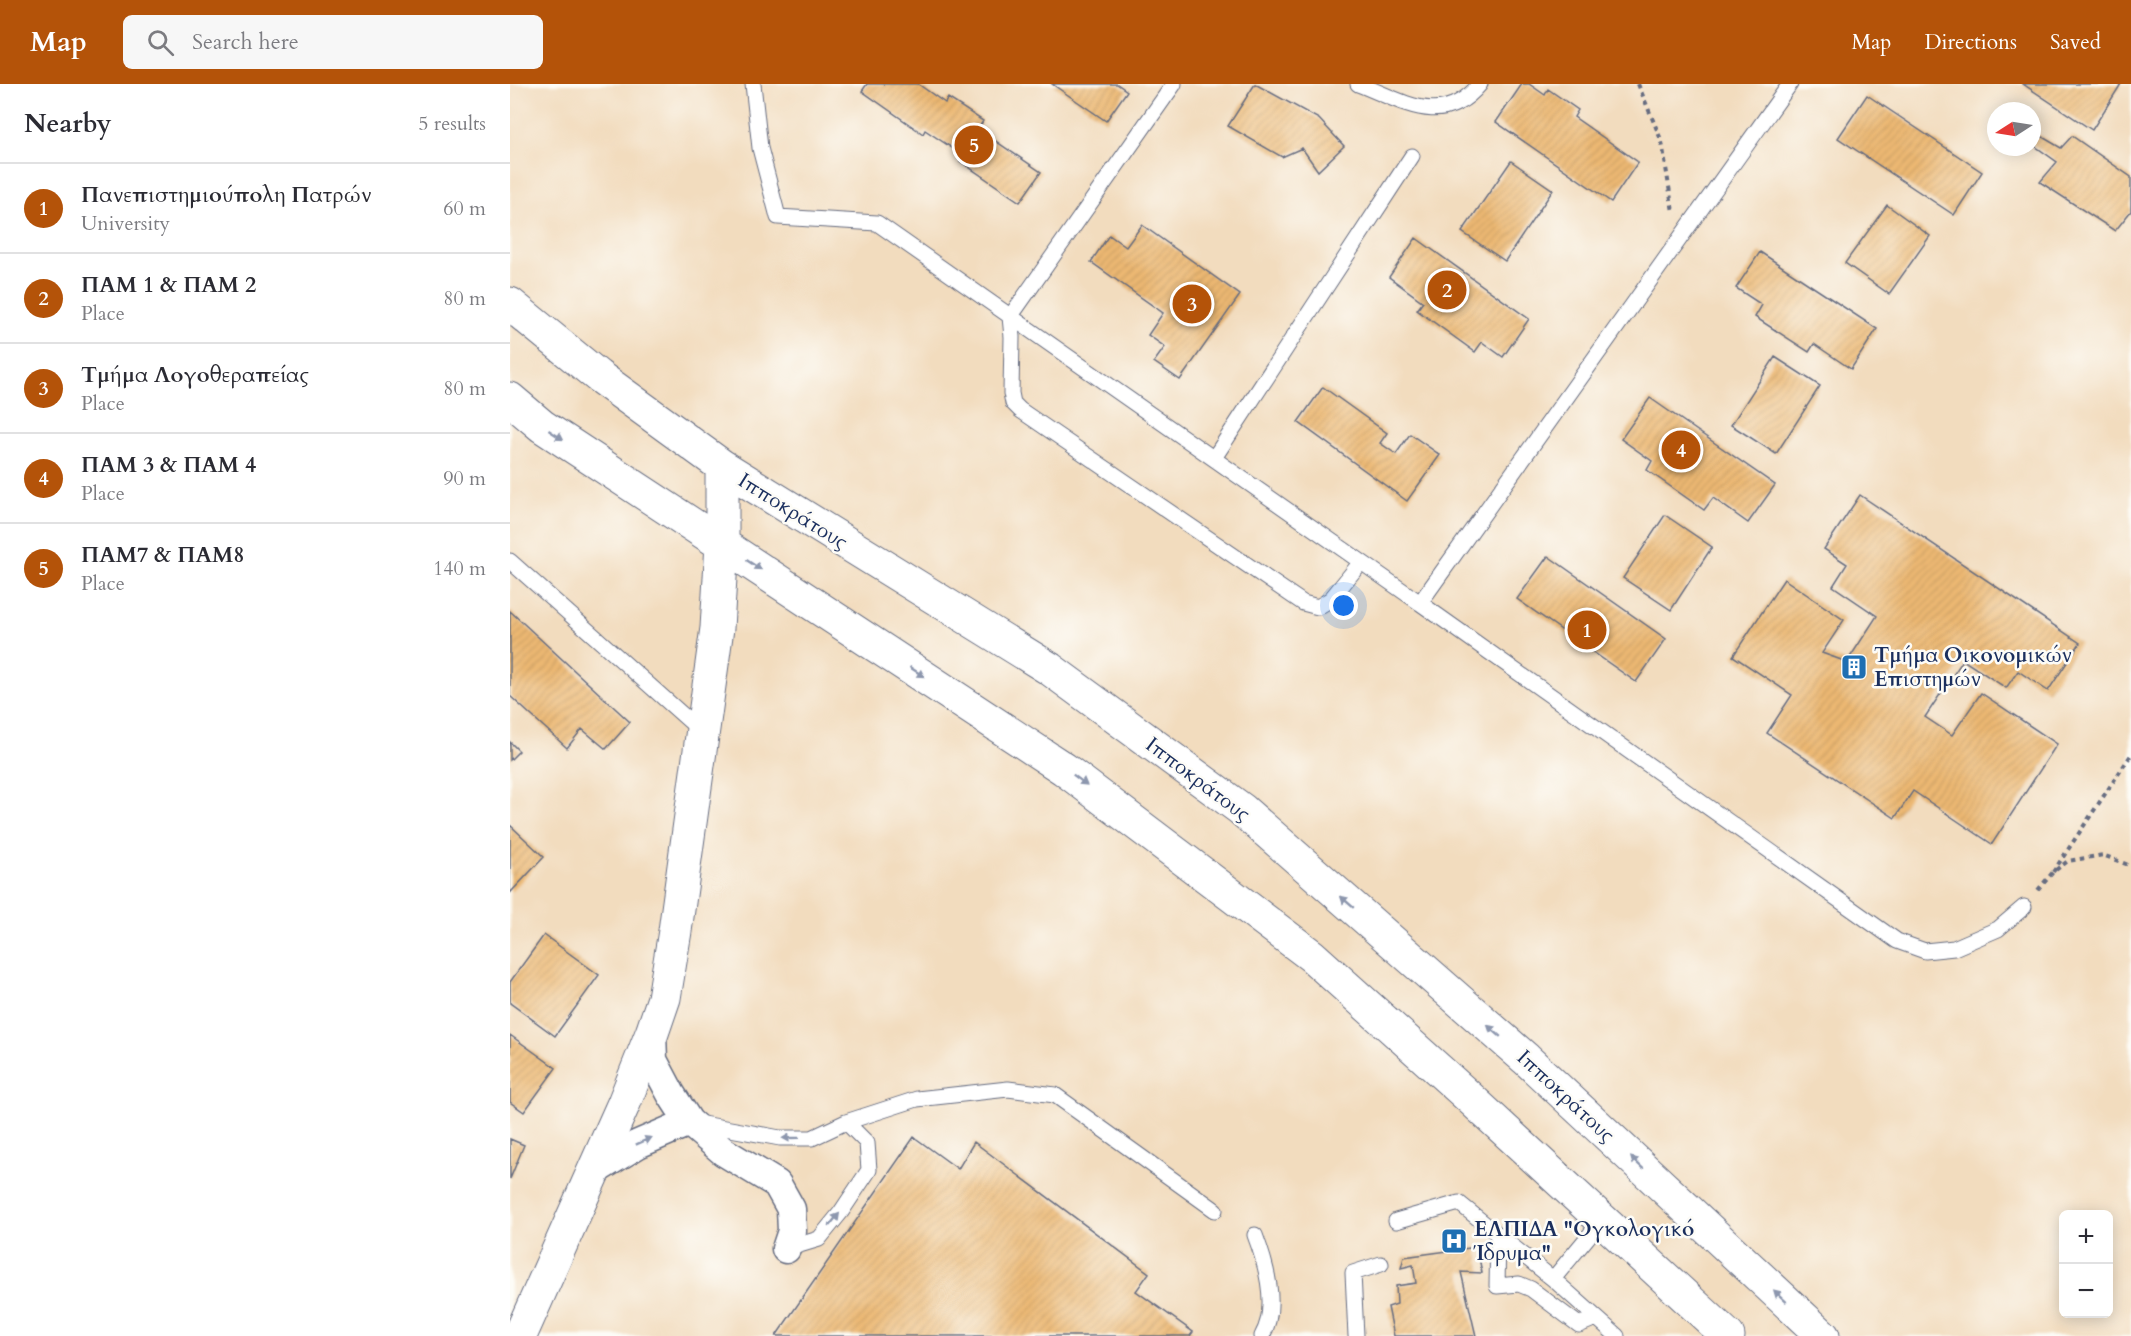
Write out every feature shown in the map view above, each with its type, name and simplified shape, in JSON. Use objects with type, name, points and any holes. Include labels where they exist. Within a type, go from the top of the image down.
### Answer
[{"type":"street","name":"Ιπποκράτους","points":[[510,304],[598,376],[722,466],[1050,669],[1241,809],[1526,1059],[1822,1336]]},
{"type":"street","points":[[510,399],[542,426],[1064,769],[1312,956],[1728,1336]]},
{"type":"street","points":[[520,1336],[594,1171],[652,1033],[664,998],[704,733],[717,628],[722,544],[722,466]]},
{"type":"street","points":[[652,1033],[653,1060],[689,1122],[724,1152],[777,1184],[790,1209],[792,1231],[786,1249]]},
{"type":"street","points":[[594,1171],[638,1144],[689,1122]]},
{"type":"lane","points":[[753,84],[760,148],[778,217],[876,223],[1214,458],[1897,941],[1925,951],[1954,948],[1998,929],[2024,907]]},
{"type":"lane","points":[[1174,84],[1010,317],[1013,403],[1303,603],[1318,607],[1331,599],[1361,562]]},
{"type":"lane","points":[[1358,84],[1422,108],[1436,110],[1449,108],[1459,103],[1480,84]]},
{"type":"lane","points":[[1420,603],[1790,84]]},
{"type":"lane","points":[[1214,458],[1412,156]]},
{"type":"lane","points":[[510,561],[704,733]]},
{"type":"lane","points":[[689,1122],[780,1138],[812,1138],[846,1122],[917,1099],[1008,1089],[1055,1095],[1215,1210]]},
{"type":"lane","points":[[786,1249],[819,1239],[841,1212],[869,1170],[867,1143],[846,1122]]},
{"type":"lane","points":[[1396,1221],[1460,1203],[1617,1336]]},
{"type":"lane","points":[[1552,1279],[1602,1220]]},
{"type":"lane","points":[[1255,1235],[1262,1253],[1269,1288],[1270,1308],[1262,1336]]},
{"type":"lane","points":[[1497,1235],[1497,1286],[1518,1284],[1531,1288],[1579,1325],[1596,1318]]},
{"type":"lane","points":[[1356,1336],[1353,1273],[1381,1264]]},
{"type":"path","points":[[1638,84],[1662,142],[1677,243]]},
{"type":"path","points":[[2024,907],[2053,872],[2131,755]]},
{"type":"path","points":[[2053,872],[2068,861],[2103,855],[2131,866]]},
{"type":"building","points":[[867,84],[918,84],[945,103],[948,98],[983,121],[978,129],[1041,172],[1020,202],[960,161],[964,156],[925,130],[923,134],[862,91]]},
{"type":"building","points":[[1052,84],[1117,84],[1127,91],[1106,121]]},
{"type":"building","points":[[1255,84],[1319,119],[1344,146],[1318,171],[1302,148],[1282,157],[1228,126]]},
{"type":"building","points":[[1522,84],[1529,84],[1545,95],[1548,89],[1578,110],[1574,117],[1638,162],[1611,202],[1496,122]]},
{"type":"building","points":[[2023,84],[2121,84],[2092,130]]},
{"type":"building","points":[[1867,95],[1982,172],[1954,215],[1838,138]]},
{"type":"building","points":[[2041,136],[2061,148],[2072,136],[2131,177],[2131,211],[2115,231],[2040,182],[2057,162],[2041,150]]},
{"type":"building","points":[[1511,161],[1553,190],[1505,261],[1462,232]]},
{"type":"building","points":[[1887,205],[1930,236],[1889,294],[1845,263]]},
{"type":"building","points":[[1142,225],[1240,295],[1180,380],[1154,362],[1165,347],[1148,335],[1163,313],[1091,262],[1109,235],[1126,247]]},
{"type":"building","points":[[1416,238],[1529,319],[1503,357],[1482,342],[1475,352],[1417,310],[1423,302],[1389,277]]},
{"type":"building","points":[[1760,252],[1877,329],[1851,369],[1814,344],[1809,352],[1755,317],[1762,305],[1736,288]]},
{"type":"building","points":[[1775,357],[1820,386],[1776,454],[1731,425]]},
{"type":"building","points":[[1323,387],[1387,433],[1380,443],[1396,454],[1410,434],[1440,455],[1407,501],[1298,422]]},
{"type":"building","points":[[1650,398],[1775,485],[1748,523],[1713,498],[1704,510],[1647,470],[1652,461],[1621,439]]},
{"type":"building","name":"Τμήμα Οικονομικών Επιστημών","points":[[1860,495],[2080,643],[2048,691],[2018,671],[2006,688],[1963,660],[1925,717],[1952,735],[1981,693],[2057,744],[1992,844],[1913,791],[1895,818],[1767,733],[1792,695],[1733,656],[1784,579],[1844,620],[1822,653],[1847,662],[1877,616],[1833,586],[1847,564],[1824,549]]},
{"type":"building","points":[[1665,515],[1712,547],[1671,610],[1623,578]]},
{"type":"building","points":[[1548,556],[1666,639],[1636,682],[1517,599]]},
{"type":"building","points":[[510,611],[630,722],[606,749],[582,729],[567,748],[510,696]]},
{"type":"building","points":[[510,742],[519,751],[510,760]]},
{"type":"building","points":[[510,825],[544,857],[510,893]]},
{"type":"building","points":[[544,935],[599,975],[555,1036],[510,1003],[510,982]]},
{"type":"building","points":[[510,1035],[556,1068],[524,1112],[510,1102]]},
{"type":"building","points":[[914,1137],[958,1169],[974,1142],[1149,1273],[1136,1291],[1193,1332],[1190,1336],[776,1336]]},
{"type":"building","points":[[510,1139],[524,1145],[510,1179]]},
{"type":"building","points":[[1477,1247],[1482,1273],[1461,1272],[1476,1336],[1394,1336],[1388,1307],[1397,1304],[1396,1286],[1416,1283],[1413,1265],[1401,1268],[1404,1257]]},
{"type":"place","name":"ΠΑΜ7 & ΠΑΜ8","points":[[974,145]]},
{"type":"place","name":"ΠΑΜ 1 & ΠΑΜ 2","points":[[1447,290]]},
{"type":"place","name":"Τμήμα Λογοθεραπείας","points":[[1192,304]]},
{"type":"place","name":"ΠΑΜ 3 & ΠΑΜ 4","points":[[1681,450]]},
{"type":"place","name":"Πανεπιστημιούπολη Πατρών","points":[[1587,630]]},
{"type":"place","name":"Τμήμα Οικονομικών Επιστημών","points":[[1854,667]]},
{"type":"place","name":"ΕΛΠΙΔΑ \"Ογκολογικό Ίδρυμα\"","points":[[1454,1241]]}]
